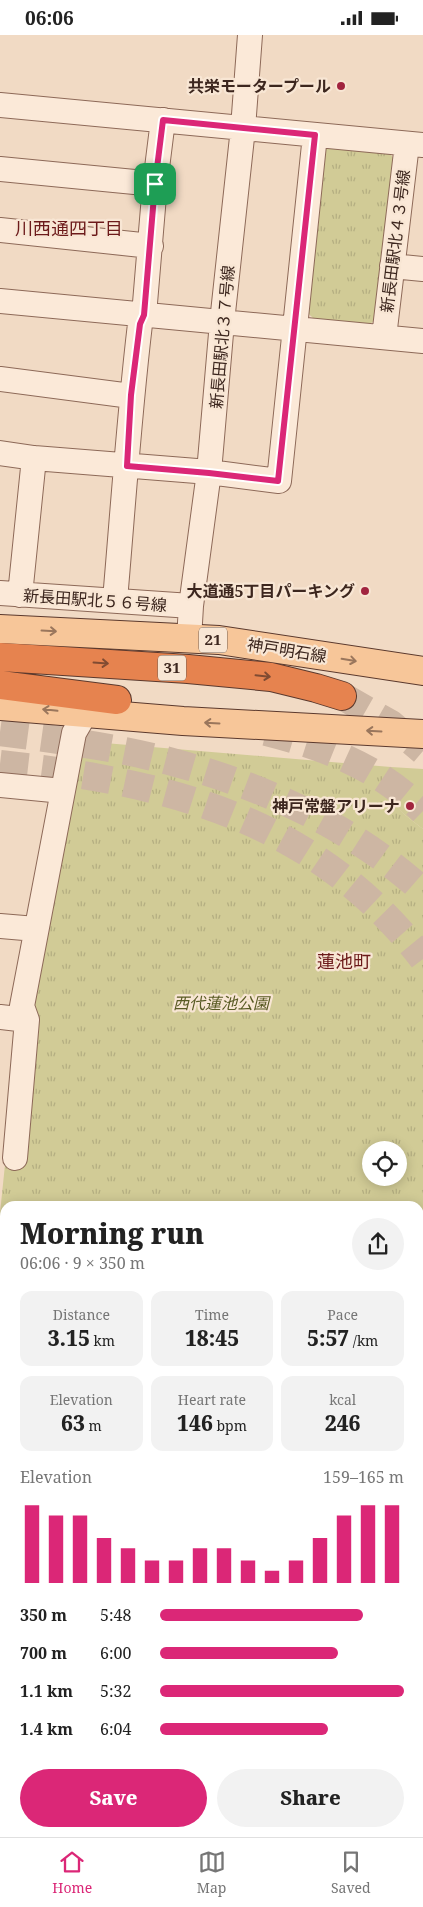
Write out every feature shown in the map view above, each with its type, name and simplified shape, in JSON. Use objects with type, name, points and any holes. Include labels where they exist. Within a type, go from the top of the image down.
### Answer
[{"type":"highway","name":"31","points":[[0,657],[188,669],[271,677],[342,696]]},
{"type":"highway","points":[[0,685],[117,700]]},
{"type":"main road","name":"神戸明石線","points":[[0,629],[219,640],[423,671]]},
{"type":"main road","points":[[0,705],[84,714],[423,734]]},
{"type":"street","name":"新長田駅北３７号線","points":[[189,639],[191,606],[209,473],[250,35]]},
{"type":"street","points":[[1,111],[163,120],[415,145]]},
{"type":"street","points":[[115,600],[127,466],[131,395],[140,324],[144,315],[155,184],[163,120]]},
{"type":"street","points":[[0,453],[34,458],[278,481],[315,135]]},
{"type":"street","name":"新長田駅北４３号線","points":[[384,337],[392,266],[415,145]]},
{"type":"street","points":[[0,169],[155,184]]},
{"type":"street","points":[[0,230],[151,246]]},
{"type":"street","points":[[392,266],[423,269]]},
{"type":"street","points":[[0,301],[423,341]]},
{"type":"street","points":[[0,379],[131,395]]},
{"type":"street","points":[[10,594],[34,458]]},
{"type":"street","name":"新長田駅北５６号線","points":[[10,594],[191,606]]},
{"type":"street","points":[[15,1158],[27,1021],[22,1006],[74,733],[84,714]]},
{"type":"street","points":[[0,785],[63,791]]},
{"type":"street","points":[[0,926],[36,929]]},
{"type":"street","points":[[0,1017],[27,1021]]},
{"type":"green space","points":[[330,143],[386,149],[395,160],[378,318],[367,326],[317,322],[304,309],[320,151]]},
{"type":"green space","name":"西代蓮池公園","points":[[81,741],[391,767],[388,798],[423,829],[423,1201],[1,1201],[19,1029]]},
{"type":"green space","name":"神戸常盤アリーナ","points":[[391,767],[423,769],[423,829],[387,798]]},
{"type":"tunnel","points":[[342,696],[391,724],[423,751]]},
{"type":"tunnel","points":[[0,732],[154,757],[243,784],[276,797],[338,829],[396,868],[423,891]]},
{"type":"tunnel","points":[[266,732],[331,752],[369,770],[388,782],[423,811]]},
{"type":"tunnel","points":[[0,764],[121,782],[179,796],[234,815],[286,840],[335,872],[381,911],[423,959]]},
{"type":"place","name":"共栄モータープール","points":[[341,86]]},
{"type":"place","name":"大道通5丁目パーキング","points":[[365,591]]},
{"type":"place","name":"神戸常盤アリーナ","points":[[410,806]]},
{"type":"district","name":"川西通四丁目","points":[[69,229]]},
{"type":"district","name":"蓮池町","points":[[344,962]]},
{"type":"route","points":[[163,120],[315,135],[278,481],[127,466],[131,395],[140,324],[144,315],[155,184],[163,120]]}]
